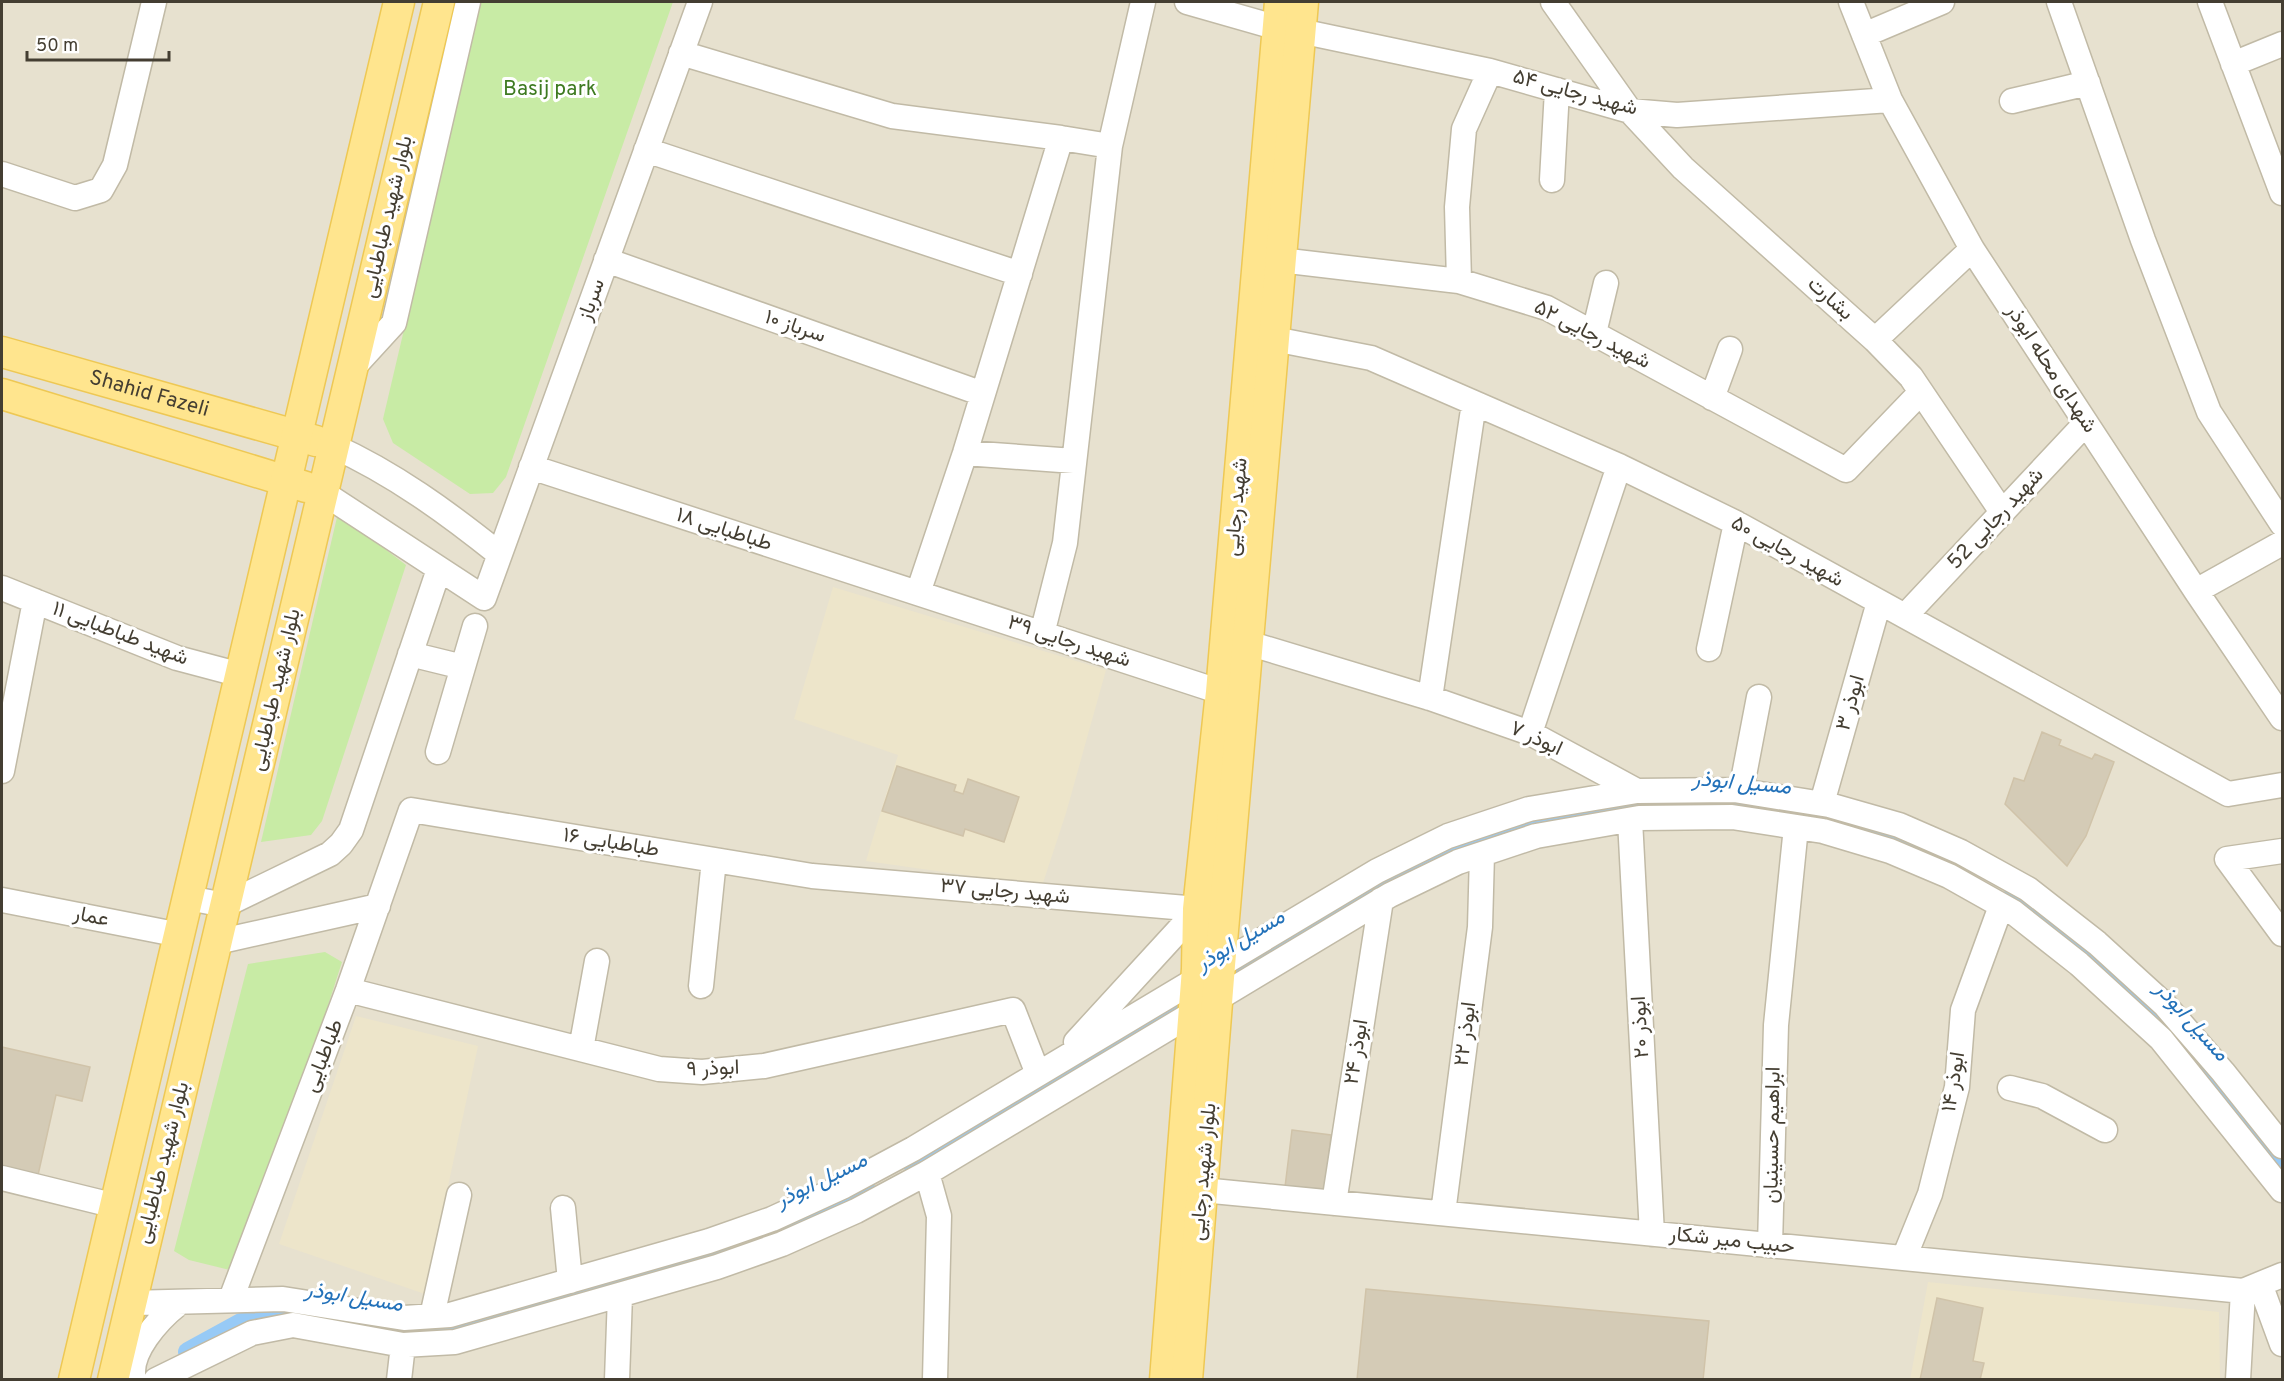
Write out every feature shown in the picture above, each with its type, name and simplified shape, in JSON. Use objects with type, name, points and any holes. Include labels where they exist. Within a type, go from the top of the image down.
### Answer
[{"type":"main road","name":"بلوار شهید طباطبایی","points":[[74,1380],[399,2]]},
{"type":"main road","name":"بلوار شهید طباطبایی","points":[[113,1380],[129,1303],[217,942],[439,2]]},
{"type":"main road","name":"شهید رجایی","points":[[1207,988],[1198,909],[1286,20],[1303,2]]},
{"type":"main road","name":"شهید رجایی","points":[[1207,988],[1248,643],[1274,339],[1280,260],[1286,20]]},
{"type":"main road","name":"Shahid Fazeli","points":[[2,352],[333,446]]},
{"type":"main road","name":"Shahid Fazeli","points":[[2,394],[322,492]]},
{"type":"main road","points":[[180,934],[217,942]]},
{"type":"main road","name":"بلوار شهید رجایی","points":[[1187,1380],[1202,1190],[1207,988]]},
{"type":"main road","name":"بلوار شهید رجایی","points":[[1165,1380],[1207,988]]},
{"type":"street","points":[[2,174],[75,198],[101,190],[115,165],[154,2]]},
{"type":"street","points":[[351,371],[394,323],[468,2]]},
{"type":"street","name":"سرباز","points":[[439,569],[484,598],[700,2]]},
{"type":"street","points":[[1042,634],[1065,543],[1110,146],[1143,2]]},
{"type":"street","name":"شهید رجایی ۵۴","points":[[1187,2],[1286,20],[1490,71],[1630,111],[1677,115],[1890,100]]},
{"type":"street","name":"بشارت","points":[[1553,2],[1630,111],[1683,168],[1875,340],[1911,377],[2002,512]]},
{"type":"street","name":"شهدای محله ابوذر","points":[[1851,2],[1890,100],[1972,249],[2196,591],[2282,715]]},
{"type":"street","points":[[1864,35],[1942,2]]},
{"type":"street","points":[[2059,2],[2143,240],[2209,412],[2283,524]]},
{"type":"street","points":[[2210,2],[2281,185]]},
{"type":"street","points":[[2233,64],[2283,44]]},
{"type":"street","points":[[681,53],[892,116],[1110,146]]},
{"type":"street","points":[[1459,281],[1457,207],[1464,129],[1490,71]]},
{"type":"street","points":[[2012,101],[2088,83]]},
{"type":"street","points":[[1552,180],[1557,90]]},
{"type":"street","points":[[918,593],[965,453],[1061,138]]},
{"type":"street","points":[[646,150],[1020,274]]},
{"type":"street","points":[[1875,340],[1972,249]]},
{"type":"street","name":"سرباز ۱۰","points":[[606,260],[983,394]]},
{"type":"street","name":"شهید رجایی ۵۲","points":[[1280,260],[1459,281],[1547,308],[1846,470],[1921,392]]},
{"type":"street","points":[[1594,333],[1606,283]]},
{"type":"street","name":"شهید رجایی ۵۰","points":[[1274,339],[1371,358],[1619,466],[1736,523],[2228,794],[2283,785]]},
{"type":"street","points":[[1712,398],[1730,349]]},
{"type":"street","points":[[1430,698],[1474,403]]},
{"type":"street","name":"شهید رجایی 52","points":[[1905,616],[2086,423]]},
{"type":"street","points":[[333,446],[363,460],[459,522],[499,554]]},
{"type":"street","points":[[965,453],[1074,461]]},
{"type":"street","points":[[1530,733],[1619,466]]},
{"type":"street","name":"طباطبایی ۱۸","points":[[531,467],[918,593]]},
{"type":"street","points":[[188,898],[225,905],[330,854],[341,844],[351,830],[439,569],[322,492]]},
{"type":"street","points":[[1709,649],[1736,523]]},
{"type":"street","points":[[2196,591],[2283,543]]},
{"type":"street","name":"شهید طباطبایی ۱۱","points":[[2,588],[177,658],[241,675]]},
{"type":"street","name":"شهید رجایی ۳۹","points":[[918,593],[1221,692]]},
{"type":"street","points":[[2,771],[10,687],[36,601]]},
{"type":"street","name":"ابوذر ۳","points":[[1822,803],[1880,602]]},
{"type":"street","points":[[438,752],[476,626]]},
{"type":"street","name":"ابوذر ۷","points":[[1248,643],[1430,698],[1530,733],[1637,791]]},
{"type":"street","points":[[410,654],[463,668]]},
{"type":"street","points":[[1742,791],[1759,697]]},
{"type":"street","points":[[156,1380],[196,1370],[252,1333],[293,1325],[403,1345],[454,1342],[717,1267],[782,1244],[856,1211],[927,1173],[1207,988],[1377,871],[1448,836],[1529,809],[1637,791],[1742,791],[1822,803],[1899,825],[1961,852],[2028,889],[2097,943],[2165,1005],[2283,1146]]},
{"type":"street","name":"طباطبایی ۱۶","points":[[411,810],[812,876]]},
{"type":"street","name":"طباطبایی","points":[[231,1299],[348,990],[411,810]]},
{"type":"street","points":[[129,1303],[178,1304],[231,1299],[283,1299],[404,1318],[450,1315],[709,1241],[772,1219],[844,1186],[903,1154],[1060,1061],[1458,862],[1536,836],[1630,820],[1732,817],[1823,831],[1890,851],[1948,876],[2013,912],[2079,964],[2161,1039],[2283,1190]]},
{"type":"street","name":"ابوذر ۲۰","points":[[1630,820],[1652,1234]]},
{"type":"street","name":"ابراهیم حسینیان","points":[[1770,1245],[1776,1025],[1796,827]]},
{"type":"street","points":[[2283,851],[2227,859],[2283,934]]},
{"type":"street","name":"ابوذر ۲۲","points":[[1443,1214],[1480,927],[1482,854]]},
{"type":"street","points":[[701,986],[714,860]]},
{"type":"street","name":"شهید رجایی ۳۷","points":[[812,876],[1198,909]]},
{"type":"street","name":"عمار","points":[[2,900],[180,934]]},
{"type":"street","name":"ابوذر ۲۴","points":[[1334,1203],[1381,900]]},
{"type":"street","points":[[217,942],[378,906]]},
{"type":"street","name":"ابوذر ۱۴","points":[[1904,1258],[1930,1194],[1957,1087],[1963,1010],[2001,906]]},
{"type":"street","points":[[1060,1061],[1198,909]]},
{"type":"street","points":[[581,1049],[597,961]]},
{"type":"street","name":"ابوذر ۹","points":[[348,990],[659,1069],[712,1071],[764,1066],[1012,1010],[1038,1074]]},
{"type":"street","points":[[2010,1088],[2042,1096],[2105,1130]]},
{"type":"street","points":[[927,1173],[939,1216],[934,1380]]},
{"type":"street","points":[[2,1178],[116,1206]]},
{"type":"street","name":"حبیب میر شکار","points":[[1202,1190],[1904,1258],[2252,1288]]},
{"type":"street","points":[[432,1316],[459,1195]]},
{"type":"street","points":[[563,1208],[570,1281]]},
{"type":"street","points":[[2252,1288],[2283,1275]]},
{"type":"street","points":[[2252,1288],[2283,1344]]},
{"type":"street","points":[[2238,1380],[2252,1288]]},
{"type":"street","points":[[617,1380],[620,1294]]},
{"type":"street","points":[[134,1380],[136,1357],[146,1337],[162,1316],[178,1304]]},
{"type":"street","points":[[399,1380],[403,1345]]},
{"type":"shaded area","points":[[2,2],[2282,2],[2282,1379],[2,1379]]},
{"type":"shaded area","points":[[833,587],[1106,670],[1066,813],[1042,886],[866,861],[898,755],[794,719]]},
{"type":"shaded area","points":[[356,1016],[478,1046],[425,1294],[279,1244]]},
{"type":"shaded area","points":[[1928,1282],[2219,1312],[2220,1379],[1910,1380]]},
{"type":"green space","name":"Basij park","points":[[481,2],[673,2],[506,477],[493,493],[470,494],[393,443],[383,419]]},
{"type":"green space","points":[[338,513],[406,565],[322,821],[311,835],[261,842]]},
{"type":"green space","points":[[325,952],[342,962],[242,1273],[189,1260],[174,1251],[248,964]]},
{"type":"building","points":[[2042,732],[2061,740],[2059,745],[2092,759],[2095,754],[2114,762],[2086,836],[2067,866],[2005,804],[2014,778],[2024,781]]},
{"type":"building","points":[[897,766],[956,785],[954,791],[963,794],[968,779],[1019,797],[1004,842],[965,829],[963,836],[882,811]]},
{"type":"building","points":[[2,1047],[90,1067],[82,1101],[56,1095],[38,1175],[2,1166]]},
{"type":"building","points":[[1292,1130],[1331,1135],[1325,1192],[1285,1187]]},
{"type":"building","points":[[1366,1289],[1709,1321],[1703,1380],[1357,1380]]},
{"type":"building","points":[[1937,1298],[1983,1308],[1973,1361],[1984,1363],[1980,1380],[1920,1380]]},
{"type":"waterway","name":"مسیل ابوذر","points":[[912,1163],[1390,880],[1457,847],[1509,829],[1573,816],[1666,803],[1726,802],[1817,817],[1886,837],[1914,849]]},
{"type":"waterway","name":"مسیل ابوذر","points":[[2011,899],[2032,912],[2095,960],[2161,1018],[2282,1170]]},
{"type":"waterway","name":"مسیل ابوذر","points":[[766,1233],[813,1216],[865,1188]]},
{"type":"waterway","name":"مسیل ابوذر","points":[[188,1352],[241,1323],[296,1311],[401,1332],[514,1312],[654,1272],[721,1248]]}]
